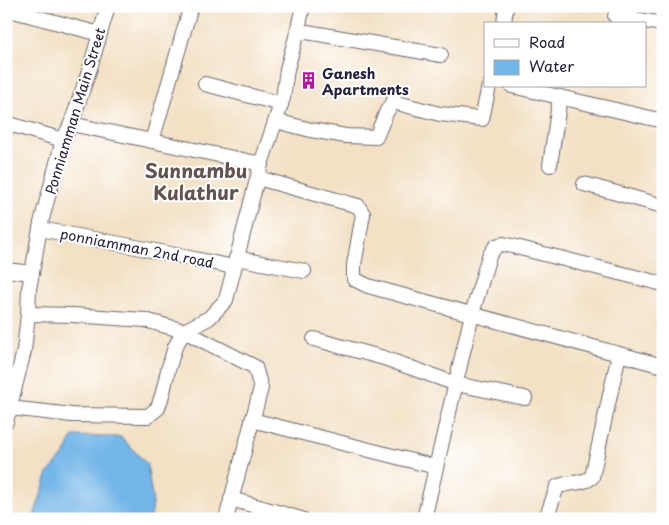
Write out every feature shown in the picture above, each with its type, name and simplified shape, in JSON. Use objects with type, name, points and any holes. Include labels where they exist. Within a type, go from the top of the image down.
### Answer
[{"type":"street","name":"Ponniamman Main Street","points":[[6,422],[24,351],[32,273],[40,230],[64,140],[90,68],[108,6]]},
{"type":"street","points":[[152,141],[192,6]]},
{"type":"street","points":[[10,408],[72,415],[148,416],[158,408],[164,392],[168,370],[184,331],[209,318],[226,300],[261,164],[284,98],[287,69],[303,6]]},
{"type":"street","points":[[504,22],[506,6]]},
{"type":"street","points":[[6,9],[100,34]]},
{"type":"street","points":[[615,16],[663,24]]},
{"type":"street","points":[[297,33],[307,32],[442,55]]},
{"type":"street","points":[[205,84],[282,104]]},
{"type":"street","points":[[276,121],[346,136],[376,137],[393,102],[440,114],[482,119],[489,88]]},
{"type":"street","points":[[520,88],[663,121]]},
{"type":"street","points":[[550,165],[560,98]]},
{"type":"street","points":[[6,123],[64,140]]},
{"type":"street","points":[[71,124],[261,164]]},
{"type":"street","points":[[258,178],[358,206],[363,214],[354,265],[354,279],[368,286],[663,366]]},
{"type":"street","points":[[584,184],[663,206]]},
{"type":"street","name":"ponniamman 2nd road","points":[[40,230],[235,263],[304,271]]},
{"type":"street","points":[[424,519],[472,314],[489,256],[496,246],[503,244],[663,284]]},
{"type":"street","points":[[6,270],[32,273]]},
{"type":"street","points":[[28,314],[145,320],[184,331],[255,367],[261,388],[226,519]]},
{"type":"street","points":[[314,339],[384,358],[456,384],[525,398]]},
{"type":"street","points":[[546,519],[557,487],[568,483],[588,481],[592,477],[619,354]]},
{"type":"street","points":[[252,420],[436,467]]},
{"type":"street","points":[[231,500],[301,519]]},
{"type":"water","points":[[73,436],[121,437],[147,464],[153,503],[151,519],[33,519],[48,473],[65,454]]},
{"type":"place","name":"Ganesh Apartments","points":[[308,81]]},
{"type":"district","name":"Sunnambu Kulathur","points":[[196,181]]}]
